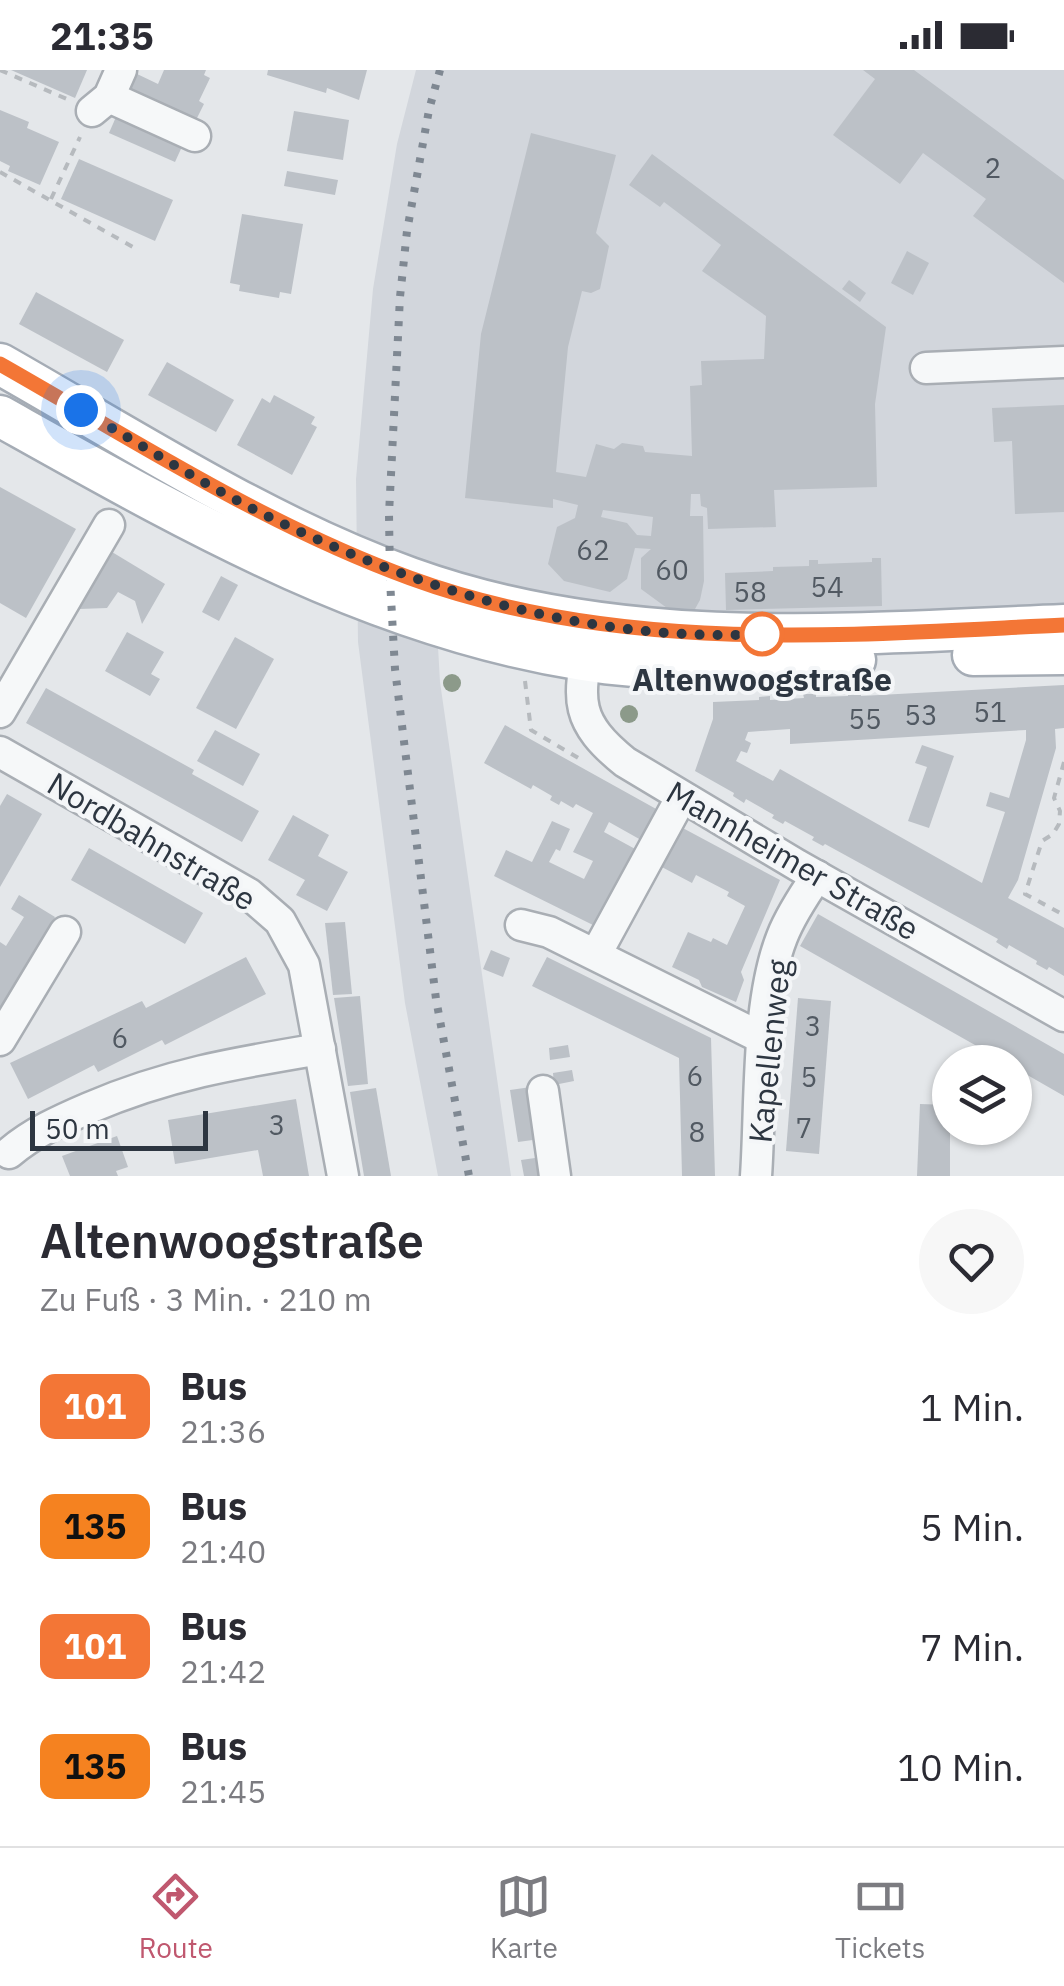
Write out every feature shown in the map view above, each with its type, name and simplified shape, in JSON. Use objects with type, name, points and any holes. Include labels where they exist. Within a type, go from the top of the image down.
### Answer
[{"type":"main road","points":[[0,364],[256,510],[366,561],[413,580],[482,599],[589,642],[676,668],[1064,654]]},
{"type":"main road","points":[[0,416],[232,544],[336,589],[476,638],[589,642],[674,632],[806,635],[1064,625]]},
{"type":"main road","points":[[86,464],[108,425]]},
{"type":"street","points":[[107,92],[195,136]]},
{"type":"street","points":[[926,368],[1064,362]]},
{"type":"street","points":[[0,712],[108,524]]},
{"type":"street","name":"Mannheimer Straße","points":[[589,642],[582,709],[599,741],[624,762],[1064,1016]]},
{"type":"street","name":"Nordbahnstraße","points":[[0,752],[249,894],[280,921],[304,965],[343,1176]]},
{"type":"street","points":[[596,954],[681,798]]},
{"type":"street","name":"Kapellenweg","points":[[756,1176],[772,968],[782,935],[817,876]]},
{"type":"street","points":[[521,924],[596,954],[764,1039]]},
{"type":"street","points":[[0,1040],[64,932]]},
{"type":"street","points":[[12,1158],[22,1142],[137,1088],[217,1065],[320,1048]]},
{"type":"street","points":[[543,1090],[555,1176]]},
{"type":"path","points":[[0,70],[107,92],[51,199]]},
{"type":"path","points":[[0,172],[134,247]]},
{"type":"path","points":[[523,667],[531,730],[586,762]]},
{"type":"path","points":[[1064,762],[1054,798],[1062,825],[1042,841],[1025,894],[1064,915]]},
{"type":"shaded area","points":[[416,70],[1064,70],[1064,615],[724,625],[434,576],[440,682],[511,1176],[438,1176],[405,1003],[358,642],[356,479],[373,289],[397,144]]},
{"type":"building","points":[[11,70],[87,70],[75,98]]},
{"type":"building","points":[[164,70],[206,70],[204,75],[210,78],[195,122],[127,91],[135,73],[158,84]]},
{"type":"building","points":[[268,70],[367,70],[359,100],[327,88],[326,93],[267,75]]},
{"type":"building","points":[[863,70],[914,70],[1064,180],[1064,283],[973,216],[986,199],[923,153],[900,184],[833,135],[875,79]]},
{"type":"building","points":[[0,110],[29,122],[27,128],[59,142],[40,185],[8,171],[10,166],[0,161]]},
{"type":"building","points":[[119,110],[185,140],[175,162],[109,133]]},
{"type":"building","points":[[294,111],[349,120],[343,160],[287,151]]},
{"type":"building","points":[[531,133],[616,155],[596,233],[609,246],[600,289],[582,291],[568,347],[556,472],[586,477],[596,444],[614,449],[622,443],[643,446],[645,452],[692,456],[690,386],[702,385],[701,361],[764,359],[766,316],[702,271],[721,245],[664,202],[660,207],[629,185],[652,154],[886,327],[875,404],[877,487],[774,490],[776,527],[708,529],[707,508],[701,506],[700,494],[691,494],[690,516],[703,516],[704,581],[695,609],[667,608],[641,589],[641,558],[651,549],[635,548],[627,579],[610,592],[564,581],[548,564],[557,527],[575,518],[578,505],[553,499],[553,508],[465,498],[481,334]],"holes":[[[603,510],[653,517],[651,536],[637,535],[627,523],[601,517]]]},
{"type":"building","points":[[79,159],[173,200],[155,241],[61,199]]},
{"type":"building","points":[[287,171],[338,180],[335,195],[284,186]]},
{"type":"building","points":[[242,214],[303,224],[291,294],[280,292],[279,298],[239,291],[240,285],[230,283]]},
{"type":"building","points":[[907,251],[929,263],[913,295],[891,283]]},
{"type":"building","points":[[849,280],[866,293],[860,302],[842,289]]},
{"type":"building","points":[[36,292],[124,340],[107,372],[19,324]]},
{"type":"building","points":[[167,362],[234,400],[216,432],[148,395]]},
{"type":"building","points":[[274,395],[315,417],[311,424],[317,427],[292,475],[237,445],[262,398],[270,403]]},
{"type":"building","points":[[1064,405],[1064,512],[1015,514],[1012,441],[994,442],[992,408]]},
{"type":"building","points":[[0,487],[76,529],[26,618],[0,603]]},
{"type":"building","points":[[112,552],[165,584],[142,624],[135,601],[118,592],[107,608],[79,609]]},
{"type":"building","points":[[872,558],[881,558],[882,606],[726,610],[725,573],[809,566],[809,560],[818,560],[818,564],[872,562]]},
{"type":"building","points":[[221,576],[238,585],[219,621],[202,612]]},
{"type":"building","points":[[127,632],[164,652],[151,674],[160,679],[150,696],[105,671]]},
{"type":"building","points":[[235,637],[274,659],[236,729],[196,708]]},
{"type":"building","points":[[1064,685],[1064,728],[1055,729],[1056,748],[1018,880],[1008,898],[1064,928],[1064,976],[1036,964],[1037,961],[1009,945],[1007,949],[996,942],[998,939],[812,840],[814,837],[785,821],[783,824],[772,818],[774,815],[746,799],[744,803],[695,771],[713,719],[713,702],[770,696],[770,700],[804,698],[803,694],[848,696],[848,692],[861,692],[861,696]],"holes":[[[790,729],[790,744],[1026,730],[1009,798],[990,792],[986,806],[1005,812],[982,883],[780,769],[773,781],[736,761],[741,751],[747,753],[751,743],[745,740],[748,732]]]},
{"type":"building","points":[[46,688],[194,770],[192,774],[259,811],[242,842],[26,723]]},
{"type":"building","points":[[505,725],[658,810],[641,840],[609,822],[604,832],[637,850],[595,926],[494,876],[506,850],[532,862],[552,821],[570,829],[560,851],[556,849],[549,862],[584,879],[593,861],[573,852],[593,813],[576,804],[573,808],[561,801],[559,805],[533,785],[531,789],[484,763]]},
{"type":"building","points":[[215,730],[260,754],[243,786],[197,761]]},
{"type":"building","points":[[922,745],[954,756],[929,828],[908,821],[927,767],[915,763]]},
{"type":"building","points":[[7,794],[42,814],[0,887],[0,806]]},
{"type":"building","points":[[293,815],[329,835],[318,856],[348,872],[327,911],[296,895],[305,880],[268,860]]},
{"type":"building","points":[[679,826],[780,880],[741,972],[744,980],[736,1002],[702,987],[699,980],[672,967],[688,932],[727,945],[745,906],[727,896],[729,892],[696,875],[692,883],[658,865]]},
{"type":"building","points":[[89,848],[203,913],[185,944],[71,880]]},
{"type":"building","points":[[19,895],[55,917],[0,1010],[0,942],[6,946],[24,917],[11,909]]},
{"type":"building","points":[[818,914],[1064,1054],[1064,1096],[1032,1078],[1032,1045],[975,1045],[800,946]]},
{"type":"building","points":[[345,922],[352,994],[333,995],[325,923]]},
{"type":"building","points":[[491,950],[510,958],[503,977],[483,969]]},
{"type":"building","points":[[246,957],[266,994],[165,1045],[162,1040],[98,1072],[94,1065],[28,1099],[10,1063],[142,1001],[146,1008]]},
{"type":"building","points":[[547,957],[711,1038],[715,1176],[682,1176],[679,1058],[532,986]]},
{"type":"building","points":[[360,996],[368,1084],[348,1086],[334,998]]},
{"type":"building","points":[[798,998],[831,1001],[819,1154],[786,1151]]},
{"type":"building","points":[[568,1045],[570,1057],[550,1060],[549,1048]]},
{"type":"building","points":[[572,1070],[574,1081],[554,1085],[553,1073]]},
{"type":"building","points":[[531,1087],[540,1139],[518,1142],[510,1090]]},
{"type":"building","points":[[376,1088],[391,1176],[364,1176],[350,1092]]},
{"type":"building","points":[[296,1099],[309,1176],[263,1176],[258,1150],[175,1164],[168,1120]]},
{"type":"building","points":[[920,1104],[932,1104],[932,1145],[950,1145],[950,1176],[917,1176]]},
{"type":"building","points":[[117,1136],[128,1167],[116,1171],[118,1176],[70,1176],[62,1156]]},
{"type":"building","points":[[542,1157],[546,1176],[524,1176],[521,1160]]},
{"type":"railway","points":[[440,70],[407,231],[400,297],[389,514],[390,580],[395,669],[436,999],[469,1176]]},
{"type":"bus line","name":"101","points":[[0,364],[256,510],[333,547],[413,580],[532,612],[594,624],[696,633],[806,635],[1064,625]]},
{"type":"place","name":"Altenwoogstraße","points":[[762,634]]},
{"type":"route","points":[[81,410],[256,510],[413,580],[594,624],[674,632],[762,634]]}]
